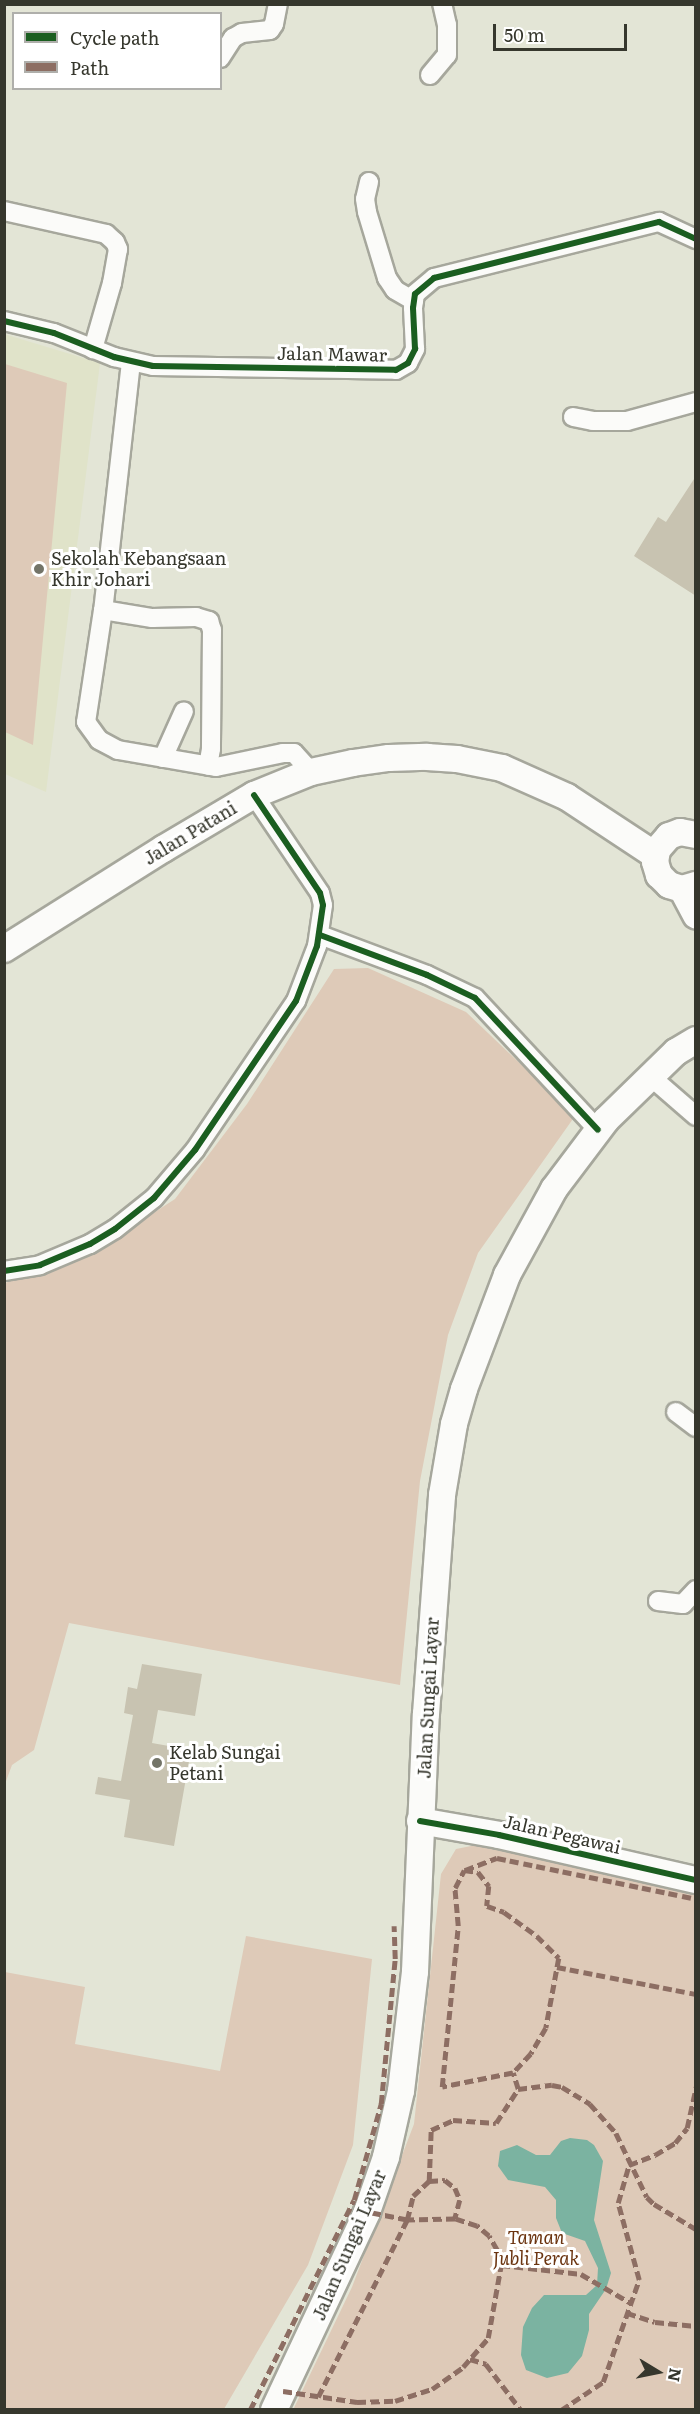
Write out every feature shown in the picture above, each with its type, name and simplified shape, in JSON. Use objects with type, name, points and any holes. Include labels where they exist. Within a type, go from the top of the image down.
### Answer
[{"type":"main road","name":"Jalan Patani","points":[[4,949],[254,795],[311,772],[390,758],[447,758],[481,763],[510,771],[567,797],[655,855]]},
{"type":"main road","points":[[696,835],[680,832],[669,836],[660,844],[655,855],[659,876],[669,885],[689,887],[696,915]]},
{"type":"main road","name":"Jalan Sungai Layar","points":[[274,2409],[367,2212],[394,2125],[406,2065],[412,2002],[420,1821],[440,1517],[454,1425],[474,1359],[507,1275],[554,1189],[597,1130],[650,1076],[686,1046],[696,1024]]},
{"type":"main road","name":"Jalan Pegawai","points":[[420,1821],[499,1835],[696,1880]]},
{"type":"street","points":[[222,50],[227,31],[242,33],[270,30],[274,24],[278,4]]},
{"type":"street","points":[[430,75],[447,56],[447,25],[442,4]]},
{"type":"street","points":[[369,182],[365,199],[367,212],[387,278],[395,290],[414,301],[419,289],[434,278],[659,222],[696,239]]},
{"type":"street","points":[[4,211],[106,234],[116,242],[118,249],[112,283],[93,349]]},
{"type":"street","name":"Jalan Mawar","points":[[4,321],[54,333],[131,362],[174,368],[396,370],[412,357],[414,301]]},
{"type":"street","points":[[131,362],[103,610],[86,722],[91,731],[107,746],[208,766],[229,766],[283,753],[294,753],[311,772]]},
{"type":"street","points":[[573,417],[593,421],[627,421],[696,402]]},
{"type":"street","points":[[103,610],[152,618],[196,617],[209,621],[212,638],[211,749],[208,766]]},
{"type":"street","points":[[163,758],[184,711]]},
{"type":"street","points":[[4,1271],[40,1265],[90,1244],[133,1215],[167,1183],[195,1150],[286,1018],[305,982],[320,935],[323,917],[320,893],[254,795]]},
{"type":"street","points":[[320,935],[427,975],[475,998],[597,1130]]},
{"type":"street","points":[[650,1076],[696,1116]]},
{"type":"street","points":[[676,1412],[696,1427]]},
{"type":"street","points":[[658,1600],[683,1604],[696,1590]]},
{"type":"shaded area","name":"Sekolah Kebangsaan Khir Johari","points":[[4,334],[100,363],[46,792],[5,774]]},
{"type":"green space","points":[[5,364],[67,383],[33,745],[5,732]]},
{"type":"green space","points":[[368,968],[466,1012],[575,1116],[478,1253],[448,1335],[420,1481],[400,1685],[69,1623],[34,1750],[12,1765],[5,1784],[5,1283],[95,1251],[175,1199],[247,1104],[334,969]]},
{"type":"green space","name":"Taman Jubli Perak","points":[[486,1843],[695,1886],[695,2409],[293,2410],[352,2287],[414,2124],[441,1874],[456,1849]]},
{"type":"green space","points":[[246,1936],[372,1959],[353,2145],[308,2265],[224,2409],[5,2409],[5,1972],[85,1987],[75,2044],[220,2071]]},
{"type":"water","points":[[570,2138],[587,2140],[594,2145],[603,2161],[594,2220],[611,2273],[606,2289],[589,2314],[589,2330],[582,2356],[568,2373],[547,2378],[526,2370],[521,2355],[523,2327],[532,2308],[544,2295],[586,2295],[597,2285],[598,2268],[585,2241],[562,2233],[556,2218],[556,2200],[545,2187],[508,2180],[498,2166],[500,2151],[517,2145],[536,2155],[550,2155],[561,2141]]},
{"type":"building","points":[[696,476],[696,596],[634,556],[658,517],[666,522]]},
{"type":"building","name":"Kelab Sungai Petani","points":[[142,1664],[202,1674],[195,1716],[158,1710],[152,1743],[191,1750],[174,1846],[124,1837],[130,1800],[95,1794],[98,1777],[121,1781],[133,1715],[124,1713],[128,1687],[137,1689]]},
{"type":"marked path","points":[[465,1870],[497,1858],[696,1899]]},
{"type":"marked path","points":[[464,1870],[478,1872],[489,1886],[487,1906],[504,1912],[537,1936],[559,1958],[546,2028],[531,2054],[513,2073],[442,2087],[458,1926],[455,1888],[464,1870]]},
{"type":"marked path","points":[[250,2410],[354,2200],[381,2104],[395,1959],[394,1926]]},
{"type":"marked path","points":[[557,1967],[696,1994]]},
{"type":"marked path","points":[[429,2181],[431,2130],[453,2120],[496,2123],[518,2089],[513,2073]]},
{"type":"marked path","points":[[518,2089],[552,2085],[562,2087],[590,2104],[616,2133],[647,2197],[654,2204],[696,2229]]},
{"type":"marked path","points":[[561,2410],[603,2382],[639,2280],[618,2203],[629,2165],[655,2155],[675,2143],[687,2128],[696,2087]]},
{"type":"marked path","points":[[318,2397],[407,2220],[413,2196],[429,2181],[445,2180],[455,2188],[460,2200],[455,2219]]},
{"type":"marked path","points":[[283,2391],[357,2402],[395,2401],[432,2389],[463,2367],[488,2338],[501,2265],[497,2250],[489,2236],[477,2226],[455,2219],[407,2220],[367,2212]]},
{"type":"marked path","points":[[501,2265],[581,2274],[631,2303]]},
{"type":"marked path","points":[[627,2313],[655,2322],[696,2326]]},
{"type":"marked path","points":[[470,2359],[486,2364],[521,2410]]},
{"type":"cycle path","points":[[4,321],[54,333],[114,357],[153,366],[396,370],[408,363],[415,349],[413,308],[415,294],[434,278],[659,222],[696,239]]},
{"type":"cycle path","points":[[4,1271],[40,1265],[90,1244],[115,1229],[154,1198],[195,1150],[296,1001],[317,946],[323,905],[320,893],[254,795]]},
{"type":"cycle path","points":[[320,935],[427,975],[475,998],[598,1130]]},
{"type":"cycle path","points":[[420,1821],[499,1835],[696,1880]]},
{"type":"place","name":"Sekolah Kebangsaan Khir Johari","points":[[39,569]]},
{"type":"place","name":"Kelab Sungai Petani","points":[[157,1763]]}]
